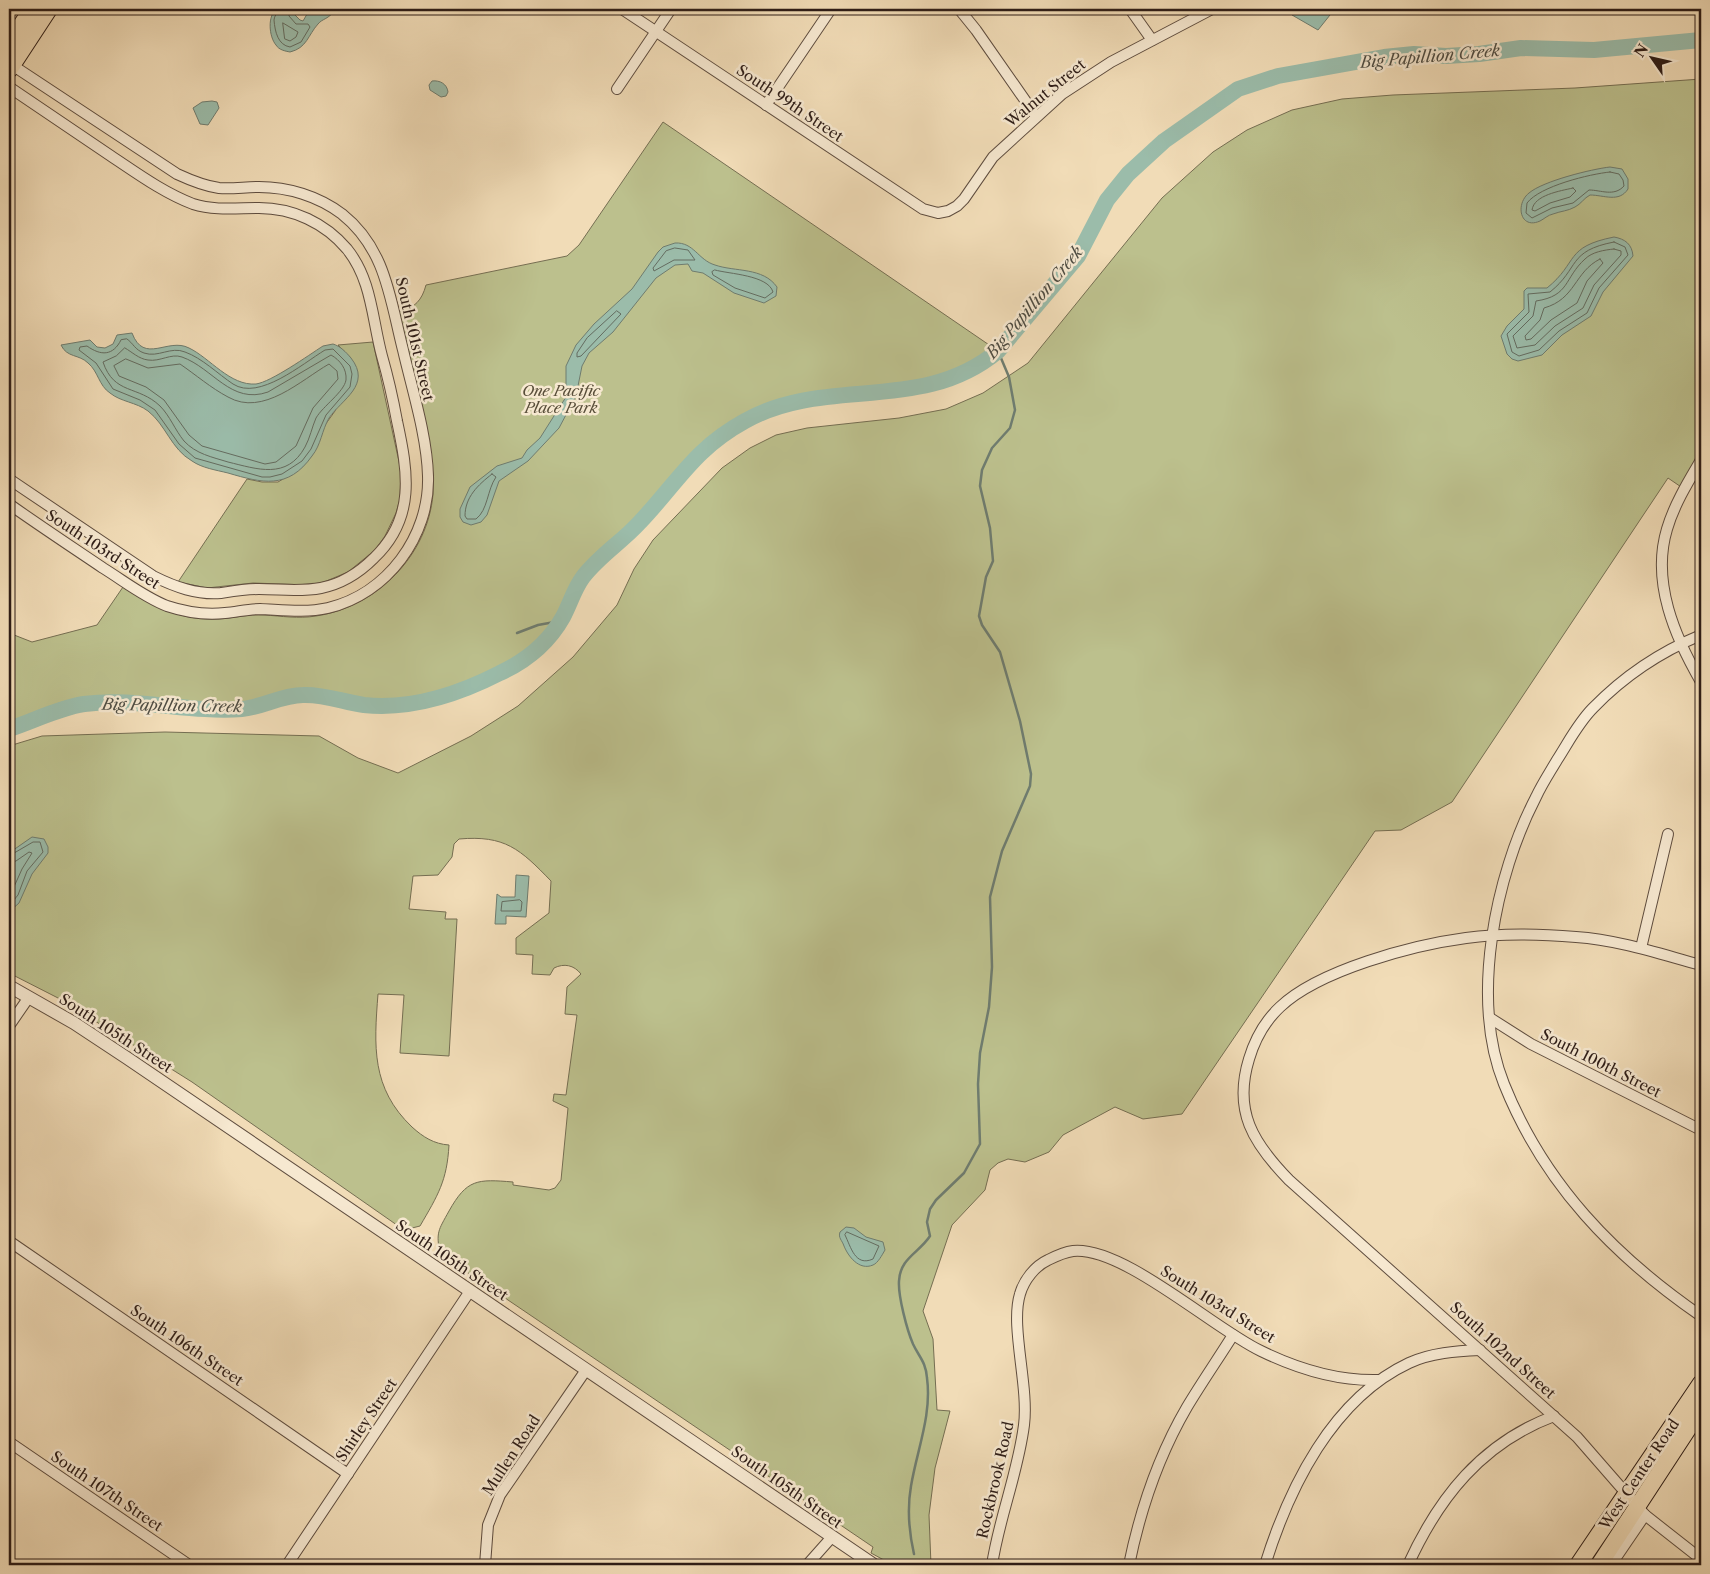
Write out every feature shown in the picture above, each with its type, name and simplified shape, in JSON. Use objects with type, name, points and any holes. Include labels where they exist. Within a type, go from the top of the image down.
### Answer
[{"type":"main road","points":[[9,43],[32,9]]},
{"type":"main road","points":[[10,66],[50,9]]},
{"type":"main road","name":"West Center Road","points":[[1578,1565],[1701,1383]]},
{"type":"main road","name":"West Center Road","points":[[1599,1565],[1641,1511],[1701,1409]]},
{"type":"street","name":"South 99th Street","points":[[622,9],[922,209],[938,213],[945,212]]},
{"type":"street","points":[[617,89],[670,9]]},
{"type":"street","points":[[766,105],[831,9]]},
{"type":"street","points":[[959,9],[976,30],[1036,116]]},
{"type":"street","points":[[1130,9],[1152,40]]},
{"type":"street","name":"Walnut Street","points":[[945,212],[964,199],[993,157],[1036,116],[1087,76],[1212,9]]},
{"type":"street","name":"South 101st Street","points":[[10,66],[177,174],[218,188],[268,187],[310,196],[341,213],[365,237],[374,251],[388,283],[427,462],[426,505],[419,528],[405,554]]},
{"type":"street","name":"South 103rd Street","points":[[9,87],[144,178],[179,198],[215,209],[266,208],[294,213],[328,230],[348,250],[356,262],[368,289],[406,465],[405,500],[400,520],[387,543],[358,572],[323,587],[301,590],[246,589],[212,593],[190,591],[153,576],[9,479]]},
{"type":"street","points":[[1701,460],[1670,520],[1664,538],[1662,561],[1668,611],[1681,645],[1701,682]]},
{"type":"street","name":"South 103rd Street","points":[[9,504],[152,600],[176,609],[203,614],[252,609],[303,612],[338,605],[373,587],[387,575],[405,554]]},
{"type":"street","points":[[1701,636],[1650,661],[1626,678],[1592,709],[1574,733],[1536,797],[1518,837],[1509,863],[1493,936],[1489,984],[1493,1041],[1504,1084],[1529,1134],[1557,1180],[1580,1211],[1608,1242],[1664,1290],[1701,1316]]},
{"type":"street","points":[[1641,948],[1668,834]]},
{"type":"street","points":[[1493,936],[1577,937],[1641,948],[1701,965]]},
{"type":"street","name":"South 102nd Street","points":[[1493,936],[1466,938],[1422,946],[1368,962],[1303,990],[1271,1016],[1256,1040],[1250,1055],[1243,1095],[1245,1115],[1252,1133],[1278,1170],[1577,1437],[1641,1511],[1701,1559]]},
{"type":"street","name":"South 105th Street","points":[[9,986],[74,1023],[129,1059],[831,1538],[874,1565]]},
{"type":"street","points":[[9,1026],[29,997]]},
{"type":"street","name":"South 100th Street","points":[[1490,1018],[1531,1044],[1701,1130]]},
{"type":"street","name":"South 106th Street","points":[[9,1241],[348,1474]]},
{"type":"street","name":"Rockbrook Road","points":[[992,1565],[1024,1426],[1024,1382],[1018,1314],[1019,1298],[1024,1285],[1034,1270],[1046,1261],[1074,1251],[1096,1255],[1130,1268]]},
{"type":"street","name":"South 103rd Street","points":[[1130,1268],[1262,1352],[1305,1369],[1358,1380],[1378,1380]]},
{"type":"street","name":"Shirley Street","points":[[287,1565],[470,1291]]},
{"type":"street","points":[[1129,1565],[1143,1510],[1168,1445],[1187,1408],[1233,1335]]},
{"type":"street","points":[[1265,1565],[1282,1518],[1316,1453],[1348,1407],[1378,1380],[1418,1359],[1459,1351],[1480,1350]]},
{"type":"street","name":"Mullen Road","points":[[485,1565],[487,1531],[500,1495],[586,1370]]},
{"type":"street","points":[[1408,1565],[1425,1531],[1467,1472],[1522,1432],[1554,1416]]},
{"type":"street","name":"South 107th Street","points":[[9,1442],[189,1565]]},
{"type":"street","points":[[1611,1565],[1641,1511]]},
{"type":"street","points":[[807,1565],[831,1538]]},
{"type":"green space","points":[[1701,79],[1701,470],[1687,491],[1668,478],[1452,802],[1401,830],[1375,831],[1182,1114],[1143,1119],[1115,1107],[1063,1135],[1049,1152],[1025,1162],[1008,1159],[998,1163],[990,1170],[985,1190],[952,1225],[923,1311],[933,1339],[937,1410],[950,1411],[935,1468],[929,1515],[931,1565],[893,1565],[871,1553],[873,1547],[440,1254],[438,1236],[440,1228],[455,1200],[474,1183],[482,1181],[513,1182],[513,1185],[549,1190],[555,1188],[561,1180],[568,1108],[553,1101],[554,1094],[566,1095],[577,1015],[565,1014],[567,987],[581,974],[572,967],[565,965],[554,968],[550,975],[532,974],[533,955],[516,954],[516,938],[549,913],[551,881],[530,860],[511,846],[488,839],[459,839],[454,844],[452,857],[438,875],[413,876],[409,909],[446,912],[445,919],[457,919],[449,1056],[400,1053],[404,995],[378,994],[376,1049],[382,1081],[389,1097],[416,1131],[434,1142],[449,1145],[444,1178],[420,1226],[404,1230],[192,1082],[60,999],[9,973],[9,746],[42,736],[165,732],[319,736],[358,758],[398,773],[471,736],[518,706],[573,657],[617,605],[634,569],[653,540],[722,468],[750,448],[776,435],[807,428],[899,418],[946,409],[983,393],[1028,363],[1162,198],[1213,152],[1247,130],[1292,110],[1342,99],[1393,95],[1575,88]]},
{"type":"green space","name":"One Pacific Place Park","points":[[663,122],[998,351],[969,371],[938,383],[906,389],[808,400],[776,408],[745,421],[727,432],[699,455],[640,522],[583,577],[566,612],[544,643],[519,663],[468,688],[417,703],[382,706],[364,705],[311,695],[288,697],[242,709],[222,710],[104,702],[74,706],[9,729],[9,633],[32,642],[97,625],[123,587],[145,601],[168,611],[193,618],[206,619],[258,615],[316,616],[338,611],[359,602],[379,590],[410,557],[421,538],[429,516],[433,494],[432,464],[399,312],[417,303],[426,285],[567,256],[579,245]]},
{"type":"green space","points":[[373,342],[401,471],[400,499],[396,513],[385,536],[375,550],[348,572],[324,582],[310,585],[253,583],[207,588],[178,582],[247,479],[262,482],[278,482],[298,470],[311,457],[325,425],[335,411],[350,357],[338,345]]},
{"type":"water","points":[[277,9],[294,9],[293,13],[303,21],[310,9],[336,9],[318,24],[304,44],[290,52],[279,48],[272,37],[270,21]]},
{"type":"water","points":[[1296,9],[1309,9],[1312,12],[1316,9],[1327,9],[1330,15],[1318,30],[1292,15]]},
{"type":"water","points":[[432,81],[445,85],[448,92],[446,96],[441,97],[430,90],[429,85]]},
{"type":"water","points":[[202,102],[217,102],[219,108],[208,125],[200,124],[193,108]]},
{"type":"water","points":[[1610,167],[1622,169],[1628,179],[1628,189],[1620,196],[1590,195],[1575,207],[1540,221],[1533,223],[1524,219],[1521,209],[1522,203],[1529,193],[1545,184],[1568,176]]},
{"type":"water","points":[[1614,237],[1627,243],[1631,248],[1633,256],[1603,292],[1591,316],[1562,335],[1542,355],[1518,361],[1512,359],[1507,354],[1501,336],[1507,326],[1524,309],[1524,291],[1527,288],[1547,288],[1557,279],[1579,251],[1598,241]]},
{"type":"water","points":[[675,243],[687,245],[709,263],[764,276],[777,287],[776,296],[764,303],[734,293],[703,273],[692,271],[688,264],[675,265],[656,278],[613,332],[589,353],[582,366],[576,396],[559,428],[528,461],[499,481],[487,515],[481,522],[471,525],[463,522],[460,517],[460,509],[470,487],[497,466],[522,458],[527,450],[540,438],[566,397],[566,366],[576,345],[594,324],[632,289],[658,252],[663,247]]},
{"type":"water","points":[[132,333],[137,342],[143,347],[150,349],[173,346],[189,348],[238,381],[256,384],[280,373],[323,346],[333,344],[351,358],[357,368],[357,384],[329,418],[315,452],[303,467],[284,479],[263,481],[252,479],[205,467],[185,456],[174,444],[160,423],[148,411],[106,390],[94,370],[85,360],[66,352],[61,345],[90,340],[97,347],[105,348],[113,344],[117,335]]},
{"type":"water","points":[[32,837],[44,839],[48,847],[48,853],[32,874],[19,903],[9,912],[9,853]]},
{"type":"water","points":[[516,875],[529,876],[526,917],[506,916],[506,924],[495,924],[497,894],[501,897],[515,897]]},
{"type":"water","points":[[846,1227],[854,1228],[866,1237],[883,1242],[885,1250],[875,1264],[863,1266],[851,1258],[840,1236],[840,1232]]},
{"type":"waterway","name":"Big Papillion Creek","points":[[9,729],[74,706],[104,702],[222,710],[242,709],[288,697],[311,695],[364,705],[382,706],[417,703],[468,688],[519,663],[544,643],[566,612],[583,577],[640,522],[699,455],[727,432],[745,421],[776,407],[808,400],[905,389],[937,382],[968,370],[998,351],[1078,256],[1107,200],[1128,174],[1164,141],[1238,89],[1278,76],[1384,57],[1414,54],[1446,56],[1479,54],[1521,48],[1594,50],[1701,40]]},
{"type":"waterway","points":[[914,1554],[909,1520],[909,1503],[926,1419],[928,1392],[925,1368],[913,1344],[903,1313],[899,1287],[900,1273],[906,1261],[930,1236],[927,1222],[930,1209],[936,1200],[964,1173],[980,1144],[978,1084],[980,1053],[989,1007],[992,967],[990,897],[1002,851],[1030,786],[1031,774],[1020,721],[1000,652],[982,625],[979,616],[986,577],[993,561],[990,528],[980,486],[982,470],[992,448],[1010,428],[1015,410],[1009,377],[998,351]]},
{"type":"waterway","points":[[517,633],[538,625],[560,621]]}]
